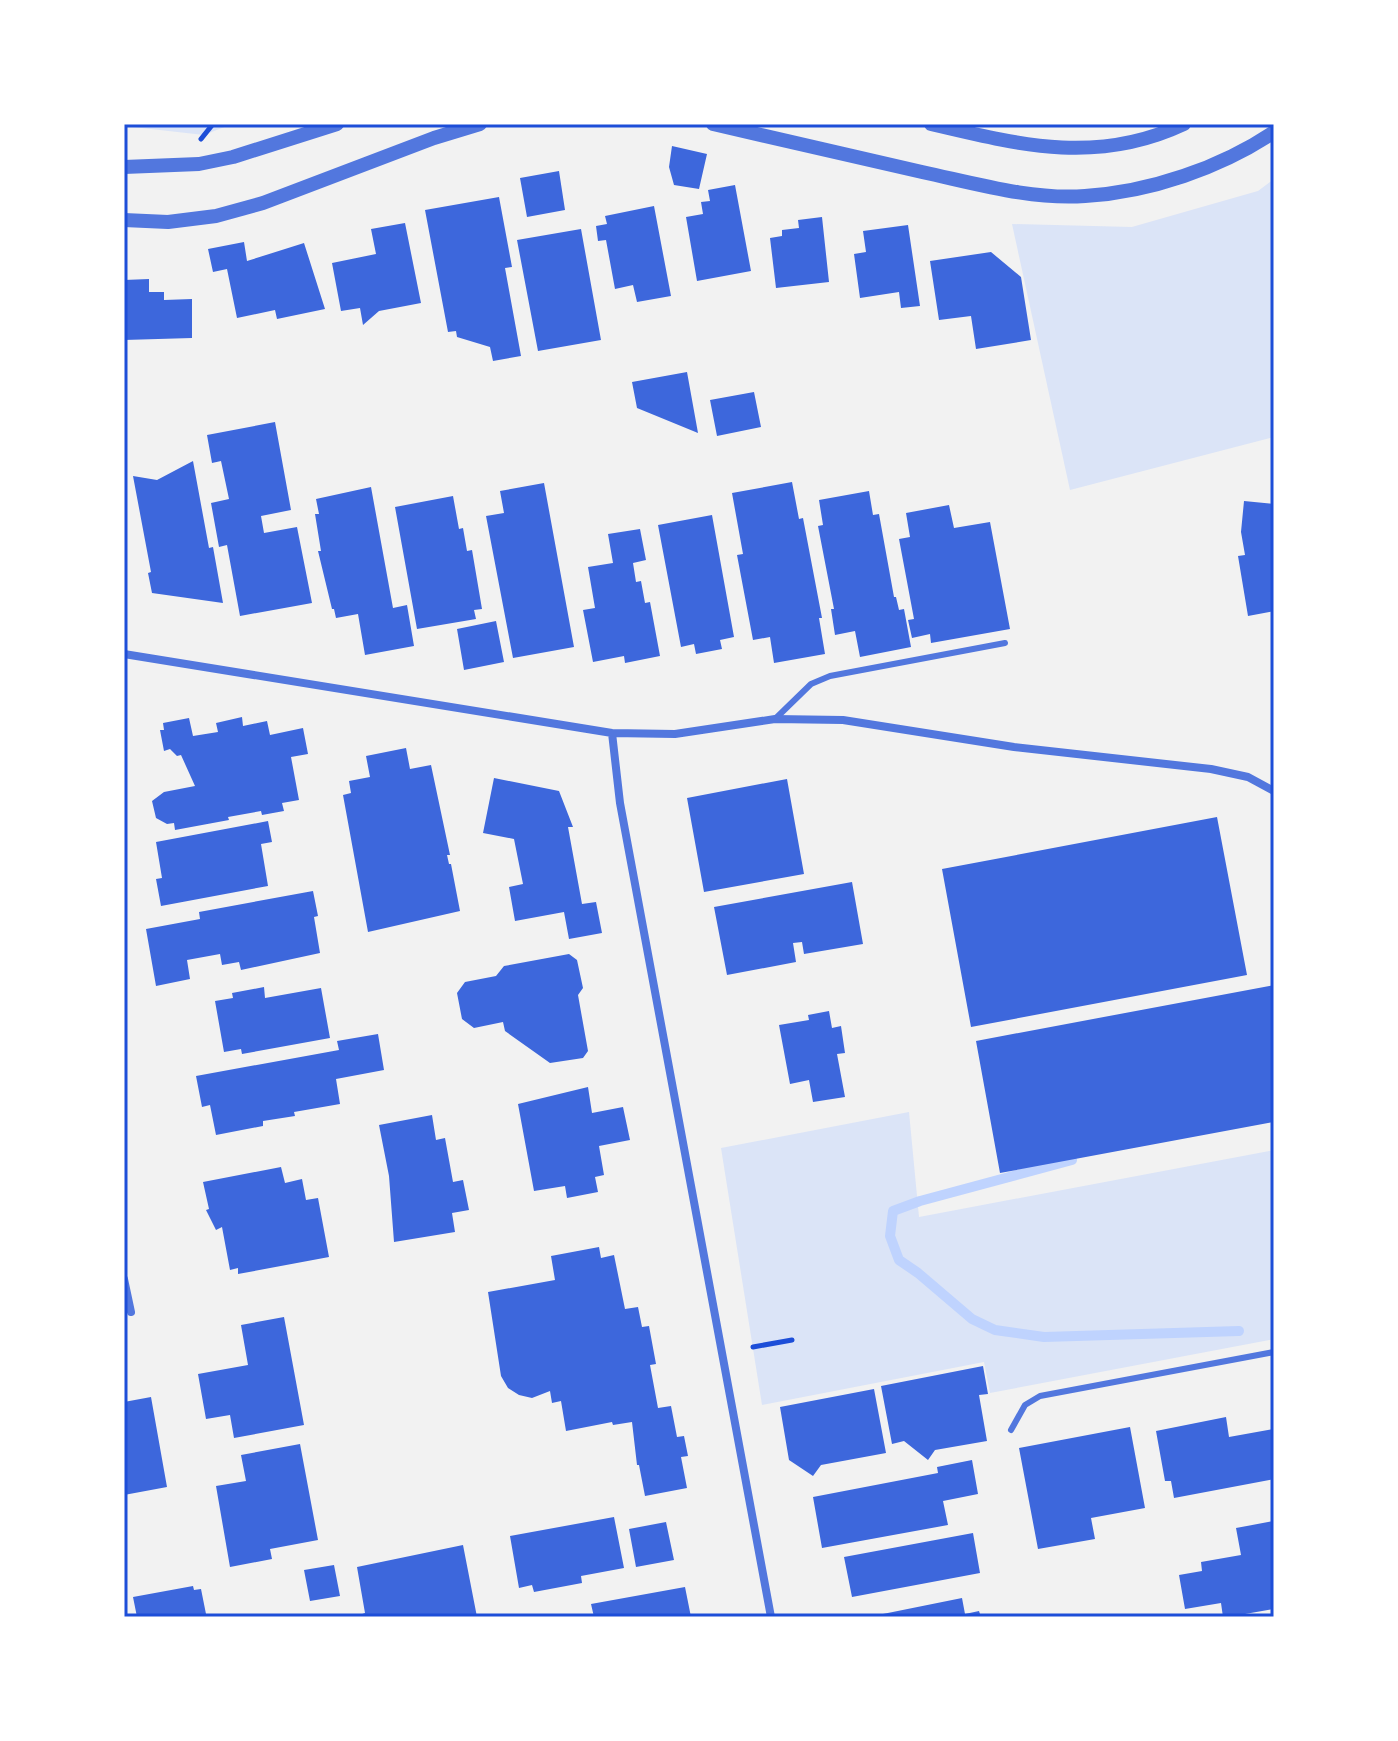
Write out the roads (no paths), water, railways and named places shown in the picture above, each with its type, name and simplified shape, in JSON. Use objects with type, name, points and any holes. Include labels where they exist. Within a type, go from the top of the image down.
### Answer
[{"type":"street","points":[[124,167],[199,164],[233,157],[337,124]]},
{"type":"street","points":[[124,220],[168,222],[216,216],[263,203],[434,138],[480,124]]},
{"type":"street","points":[[713,124],[973,183],[1028,193],[1083,197],[1137,190],[1197,171],[1274,132]]},
{"type":"street","points":[[931,124],[1036,146],[1070,149],[1127,145],[1184,124]]},
{"type":"street","points":[[124,654],[612,733],[675,734],[775,719],[843,720],[1014,747],[1193,766],[1248,777],[1274,791]]},
{"type":"street","points":[[612,733],[620,803],[771,1617]]},
{"type":"street","points":[[124,1279],[131,1312]]},
{"type":"lane","points":[[775,719],[804,689],[822,678],[1005,643]]},
{"type":"lane","points":[[1011,1430],[1025,1405],[1040,1396],[1274,1352]]},
{"type":"waterway","points":[[1072,1160],[893,1211],[890,1236],[899,1260],[972,1319],[995,1330],[1044,1337],[1239,1331]]}]
